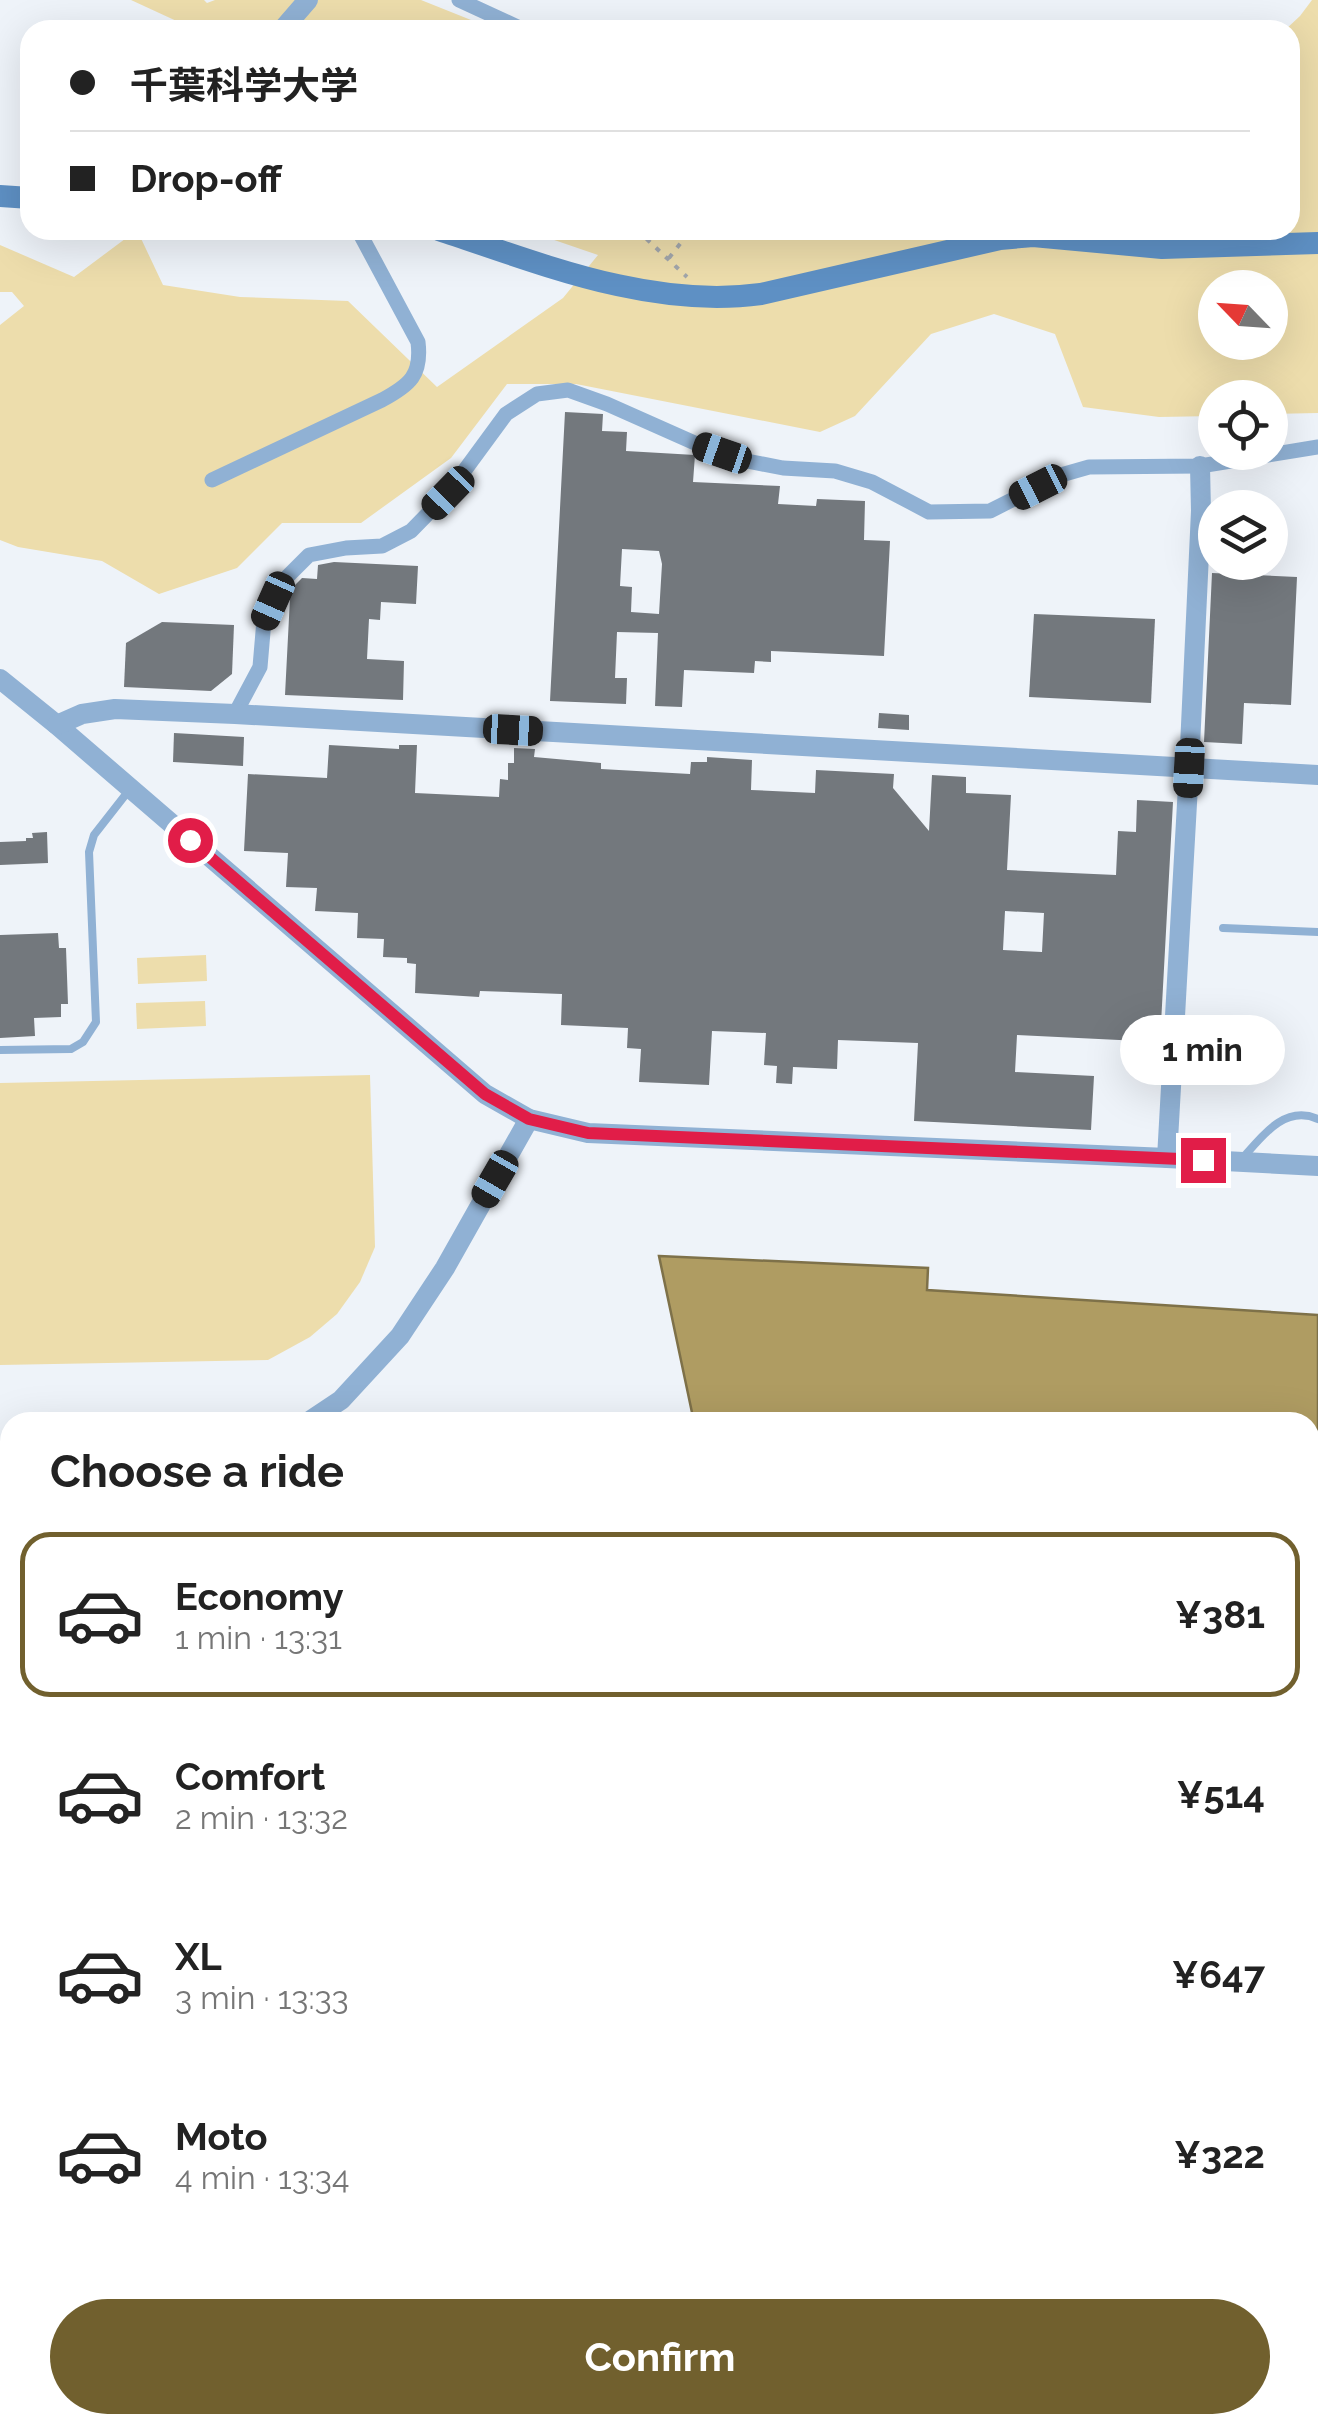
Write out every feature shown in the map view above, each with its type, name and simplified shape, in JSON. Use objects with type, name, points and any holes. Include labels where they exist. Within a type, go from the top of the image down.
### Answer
[{"type":"main road","points":[[469,240],[562,271],[633,288],[727,299],[761,294],[972,240]]},
{"type":"main road","points":[[1077,240],[1162,248],[1318,244]]},
{"type":"street","points":[[291,20],[308,0]]},
{"type":"street","points":[[459,0],[502,20]]},
{"type":"street","points":[[212,480],[382,400],[414,377],[420,362],[418,342],[363,240]]},
{"type":"street","points":[[235,714],[260,667],[264,620],[282,581],[309,555],[382,546],[411,531],[448,493],[506,414],[536,394],[568,390],[747,461],[835,472],[872,482],[929,512],[990,511],[1089,466],[1198,466]]},
{"type":"street","points":[[1288,452],[1318,447]]},
{"type":"street","points":[[1168,1158],[1200,470]]},
{"type":"street","points":[[0,679],[485,1094],[529,1119],[588,1133],[1318,1166]]},
{"type":"street","points":[[57,726],[82,714],[115,709],[1318,775]]},
{"type":"street","points":[[323,1412],[341,1400],[400,1336],[445,1268],[529,1119]]},
{"type":"lane","points":[[0,1050],[71,1049],[82,1042],[96,1022],[90,852],[94,835],[130,789]]},
{"type":"lane","points":[[1223,928],[1318,932]]},
{"type":"lane","points":[[1238,1162],[1286,1117],[1299,1114],[1318,1119]]},
{"type":"path","points":[[649,240],[687,275],[689,296]]},
{"type":"path","points":[[670,258],[683,240]]},
{"type":"shaded area","points":[[131,0],[421,0],[471,20],[174,20]]},
{"type":"shaded area","points":[[1312,0],[1318,0],[1318,413],[1288,414],[1288,380],[1198,380],[1198,416],[1159,417],[1083,407],[1055,334],[994,314],[931,334],[855,416],[820,432],[576,384],[507,384],[451,458],[361,523],[282,523],[237,568],[159,594],[102,561],[18,547],[0,540],[0,325],[24,306],[12,292],[0,292],[0,245],[74,277],[124,240],[142,240],[163,285],[240,297],[348,301],[437,387],[563,298],[598,255],[554,240],[1300,240],[1300,20],[1296,20]]},
{"type":"shaded area","points":[[206,955],[207,981],[138,984],[137,958]]},
{"type":"shaded area","points":[[205,1001],[206,1026],[137,1029],[136,1003]]},
{"type":"shaded area","points":[[370,1075],[375,1247],[360,1282],[337,1314],[310,1337],[268,1360],[0,1365],[0,1083]]},
{"type":"shaded area","points":[[659,1256],[928,1268],[927,1290],[1318,1315],[1318,1412],[692,1412]]},
{"type":"building","points":[[565,412],[603,414],[602,431],[627,432],[626,451],[695,455],[693,482],[780,486],[778,504],[816,506],[817,499],[865,501],[864,540],[890,541],[884,656],[771,651],[771,662],[755,661],[754,673],[684,670],[682,707],[655,706],[658,633],[617,632],[615,678],[627,678],[626,704],[550,701]],"holes":[[[622,549],[659,551],[659,614],[631,612],[632,587],[620,586]]]},
{"type":"building","points":[[334,562],[418,566],[416,604],[381,602],[380,620],[369,619],[367,659],[404,661],[403,700],[285,695],[287,598],[302,578],[317,579],[318,565]]},
{"type":"building","points":[[1297,577],[1291,705],[1244,703],[1242,744],[1204,742],[1212,580]]},
{"type":"building","points":[[1034,614],[1155,619],[1151,703],[1029,697]]},
{"type":"building","points":[[162,622],[234,625],[232,674],[211,691],[124,687],[126,643]]},
{"type":"building","points":[[879,713],[909,715],[909,730],[878,728]]},
{"type":"building","points":[[174,733],[244,737],[243,766],[173,762]]},
{"type":"building","points":[[329,745],[399,749],[399,745],[417,745],[415,793],[499,797],[500,779],[508,780],[508,763],[514,763],[514,748],[535,749],[534,757],[601,763],[601,769],[690,774],[691,762],[707,762],[707,757],[752,760],[751,790],[815,793],[816,770],[894,774],[893,788],[929,831],[932,775],[966,777],[966,793],[1011,795],[1007,870],[1116,875],[1118,831],[1136,832],[1137,800],[1173,802],[1160,1042],[1017,1035],[1015,1072],[1094,1076],[1091,1130],[914,1121],[918,1043],[838,1040],[837,1069],[793,1067],[792,1084],[776,1083],[777,1066],[764,1065],[766,1033],[712,1031],[709,1085],[639,1082],[641,1049],[627,1048],[628,1028],[561,1025],[562,994],[480,991],[479,997],[415,993],[416,964],[407,963],[407,958],[383,957],[384,939],[357,938],[358,913],[315,911],[317,888],[286,887],[288,853],[244,851],[248,774],[327,778]],"holes":[[[1005,911],[1044,913],[1042,952],[1003,950]]]},
{"type":"building","points":[[47,832],[48,863],[0,865],[0,842],[26,841],[33,838],[32,833]]},
{"type":"building","points":[[58,933],[59,948],[66,948],[68,1004],[61,1004],[61,1017],[34,1018],[35,1036],[0,1038],[0,935]]},
{"type":"route","points":[[190,840],[485,1094],[529,1119],[588,1133],[1203,1160]]}]
